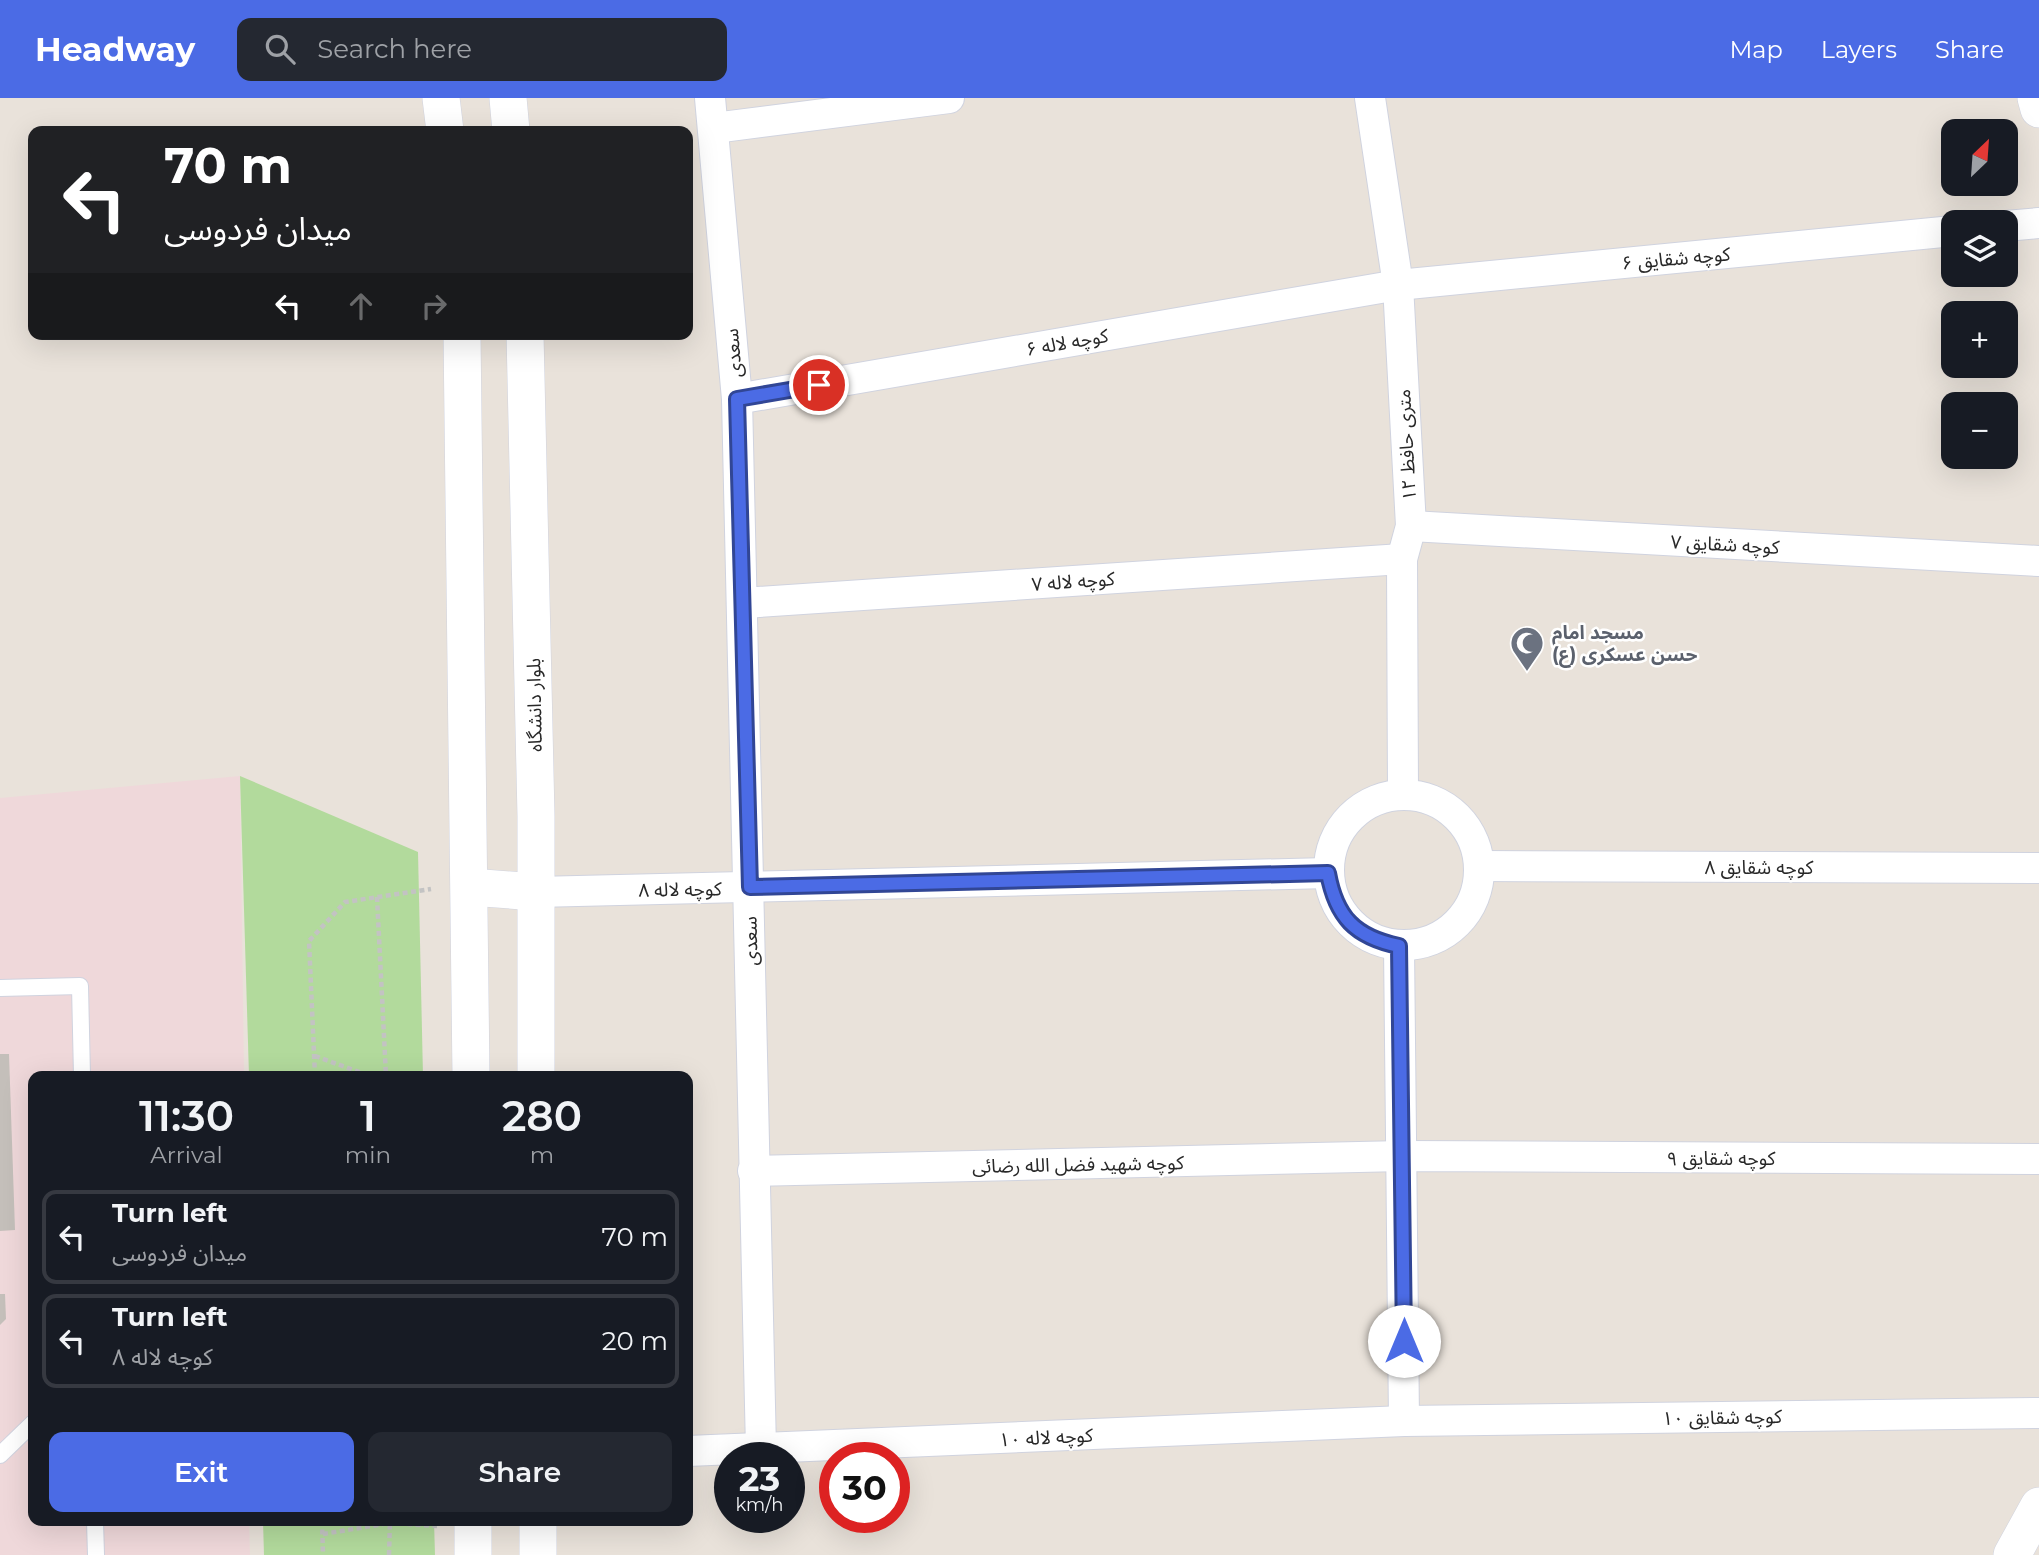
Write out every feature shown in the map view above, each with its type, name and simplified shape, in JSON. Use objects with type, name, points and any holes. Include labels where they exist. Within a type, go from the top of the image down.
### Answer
[{"type":"street","points":[[441,98],[444,126]]},
{"type":"street","points":[[508,98],[511,126]]},
{"type":"street","name":"سعدی","points":[[710,98],[737,399],[761,1442]]},
{"type":"street","points":[[713,128],[949,98]]},
{"type":"street","name":"۱۲ متری حافظ","points":[[1370,98],[1398,285],[1410,526],[1402,559],[1403,794]]},
{"type":"street","points":[[2036,98],[2039,109]]},
{"type":"street","points":[[2018,225],[2039,223]]},
{"type":"street","name":"کوچه شقایق ۶","points":[[1398,285],[1941,232]]},
{"type":"street","name":"کوچه لاله ۶","points":[[737,399],[1398,285]]},
{"type":"street","points":[[461,340],[454,887],[471,1071]]},
{"type":"street","name":"بلوار دانشگاه","points":[[525,340],[536,892],[536,1071]]},
{"type":"street","name":"کوچه شقایق ۷","points":[[1410,526],[2039,561]]},
{"type":"street","name":"کوچه لاله ۷","points":[[743,603],[1402,559]]},
{"type":"street","points":[[1403,794],[1426,797],[1447,807],[1464,823],[1475,843],[1480,866],[1477,891],[1466,914],[1448,932],[1425,943],[1399,946],[1378,941],[1358,931],[1343,915],[1332,895],[1328,873],[1331,849],[1341,827],[1357,810],[1378,798],[1403,794]]},
{"type":"street","name":"کوچه شقایق ۸","points":[[1480,866],[2039,867]]},
{"type":"street","name":"کوچه لاله ۸","points":[[536,892],[1328,873]]},
{"type":"street","points":[[454,887],[536,892]]},
{"type":"street","points":[[1399,946],[1404,1420]]},
{"type":"street","name":"کوچه شهید فضل الله رضائی","points":[[753,1171],[1403,1156]]},
{"type":"street","name":"کوچه شقایق ۹","points":[[1403,1156],[2039,1159]]},
{"type":"street","name":"کوچه شقایق ۱۰","points":[[1404,1420],[2039,1413]]},
{"type":"street","name":"کوچه لاله ۱۰","points":[[805,1447],[1404,1420]]},
{"type":"street","name":"کوچه لاله ۱۰","points":[[693,1451],[714,1450]]},
{"type":"street","points":[[2012,1555],[2039,1506]]},
{"type":"street","points":[[538,1526],[538,1555]]},
{"type":"lane","points":[[0,988],[80,986],[82,1071]]},
{"type":"lane","points":[[0,1455],[28,1428]]},
{"type":"lane","points":[[94,1526],[96,1555]]},
{"type":"path","points":[[315,1071],[309,941],[345,902],[454,887]]},
{"type":"path","points":[[377,897],[386,1071]]},
{"type":"path","points":[[315,1056],[356,1071]]},
{"type":"path","points":[[322,1526],[323,1555]]},
{"type":"path","points":[[323,1534],[368,1526]]},
{"type":"path","points":[[389,1555],[390,1526]]},
{"type":"path","points":[[418,1526],[473,1534]]},
{"type":"shaded area","points":[[240,776],[244,1071],[28,1071],[28,1526],[249,1526],[250,1555],[0,1555],[0,798]]},
{"type":"green space","points":[[240,776],[418,852],[423,1071],[249,1071]]},
{"type":"green space","points":[[263,1526],[434,1526],[435,1555],[264,1555]]},
{"type":"building","points":[[0,1054],[9,1054],[15,1230],[0,1231]]},
{"type":"building","points":[[0,1294],[5,1294],[6,1319],[0,1325]]},
{"type":"place","name":"مسجد امام حسن عسکری (ع)","points":[[1527,673]]},
{"type":"route","points":[[819,385],[737,399],[750,887],[1328,873],[1332,895],[1343,915],[1358,931],[1378,941],[1399,946],[1404,1341]]}]
